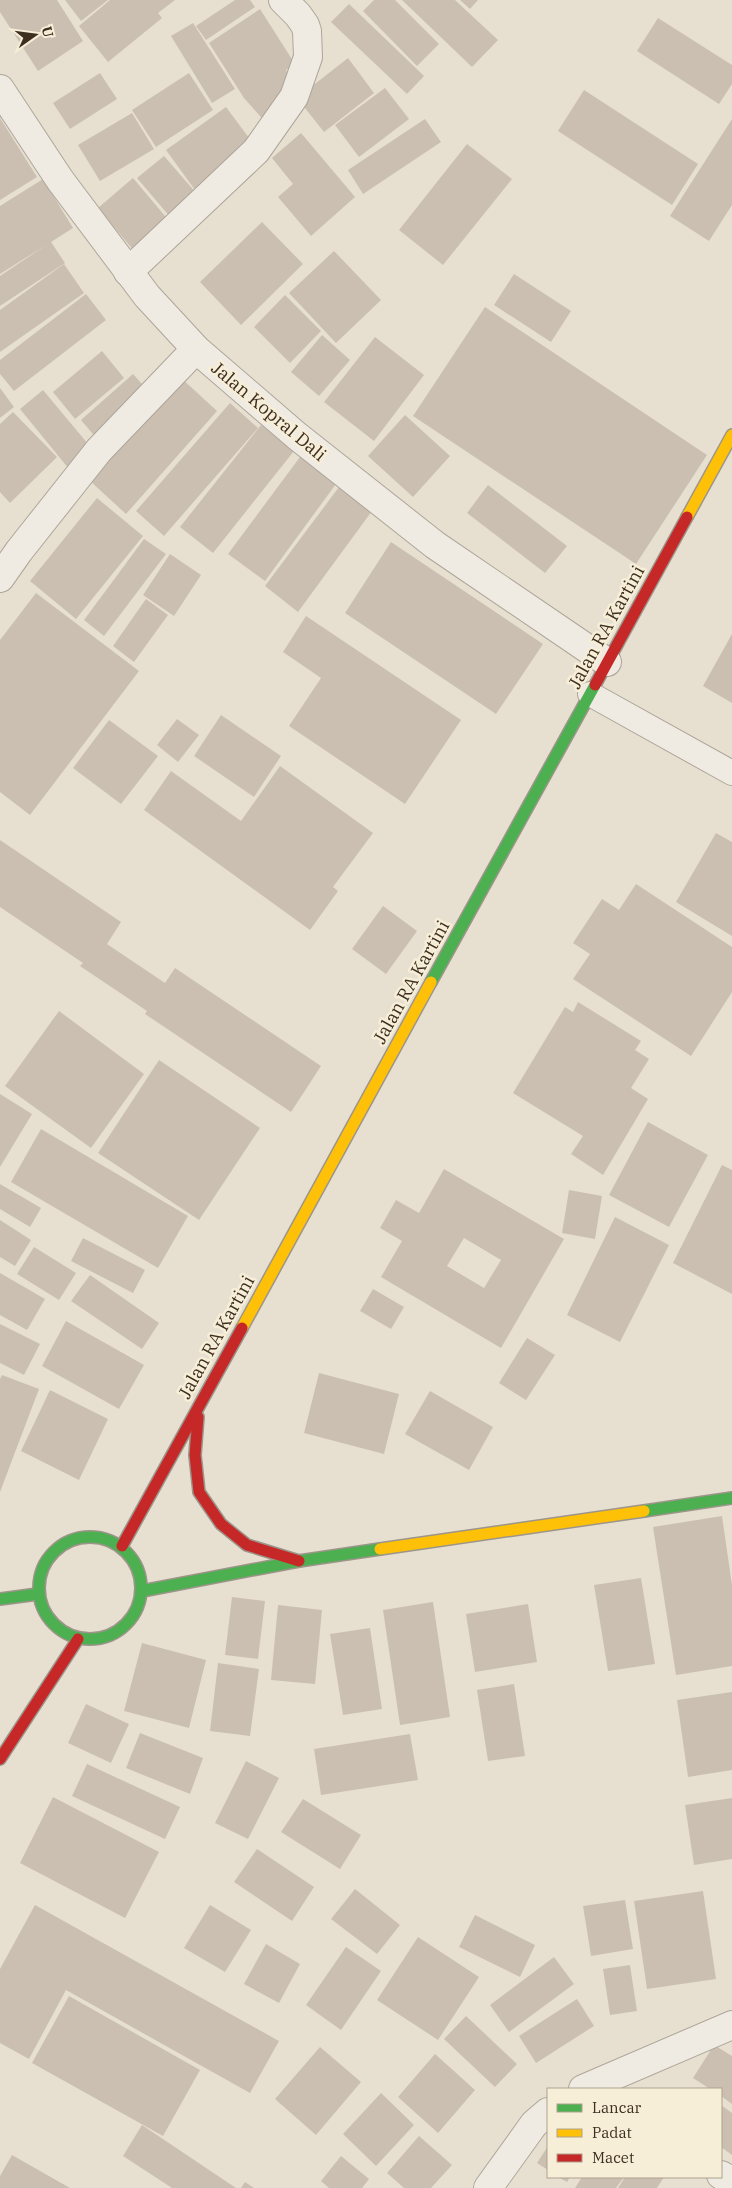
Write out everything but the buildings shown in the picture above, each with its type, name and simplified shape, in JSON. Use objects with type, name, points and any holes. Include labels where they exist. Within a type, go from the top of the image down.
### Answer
[{"type":"main road","name":"Jalan RA Kartini","points":[[122,1546],[732,436]]},
{"type":"main road","points":[[199,1405],[195,1455],[199,1492],[221,1524],[247,1545],[299,1561]]},
{"type":"main road","points":[[142,1591],[299,1561],[732,1498]]},
{"type":"main road","points":[[81,1537],[102,1537],[122,1546],[133,1558],[140,1574],[142,1591],[136,1613],[121,1630],[101,1640],[78,1639],[61,1631],[47,1617],[38,1594],[40,1579],[47,1560],[61,1545],[81,1537]]},
{"type":"main road","points":[[0,1599],[38,1594]]},
{"type":"main road","points":[[0,1759],[78,1639]]},
{"type":"street","points":[[128,272],[256,152],[294,97],[308,57],[307,31],[298,15],[283,0]]},
{"type":"street","name":"Jalan Kopral Dali","points":[[0,89],[60,180],[128,272],[147,296],[196,349],[297,436],[436,545],[607,662]]},
{"type":"street","points":[[0,578],[19,551],[100,450],[196,349]]},
{"type":"street","points":[[585,2088],[732,2025]]},
{"type":"street","points":[[488,2188],[534,2124],[547,2113]]},
{"type":"lane","points":[[590,694],[732,773]]},
{"type":"traffic: fast","points":[[431,982],[595,685]]},
{"type":"traffic: fast","points":[[644,1511],[732,1498]]},
{"type":"traffic: fast","points":[[90,1537],[100,1538],[119,1545],[133,1559],[140,1578],[141,1588],[140,1598],[133,1617],[119,1631],[100,1638],[90,1639],[80,1638],[61,1631],[47,1617],[40,1598],[39,1588],[40,1578],[47,1559],[61,1545],[80,1538],[90,1537]]},
{"type":"traffic: fast","points":[[142,1591],[299,1561],[380,1549]]},
{"type":"traffic: fast","points":[[0,1599],[38,1594]]},
{"type":"traffic: slow","points":[[687,517],[732,435]]},
{"type":"traffic: slow","points":[[242,1328],[431,982]]},
{"type":"traffic: slow","points":[[380,1549],[644,1511]]},
{"type":"traffic: jam","points":[[595,685],[687,517]]},
{"type":"traffic: jam","points":[[122,1546],[242,1328]]},
{"type":"traffic: jam","points":[[198,1417],[195,1455],[199,1492],[221,1524],[247,1545],[299,1561]]},
{"type":"traffic: jam","points":[[0,1759],[78,1639]]}]
